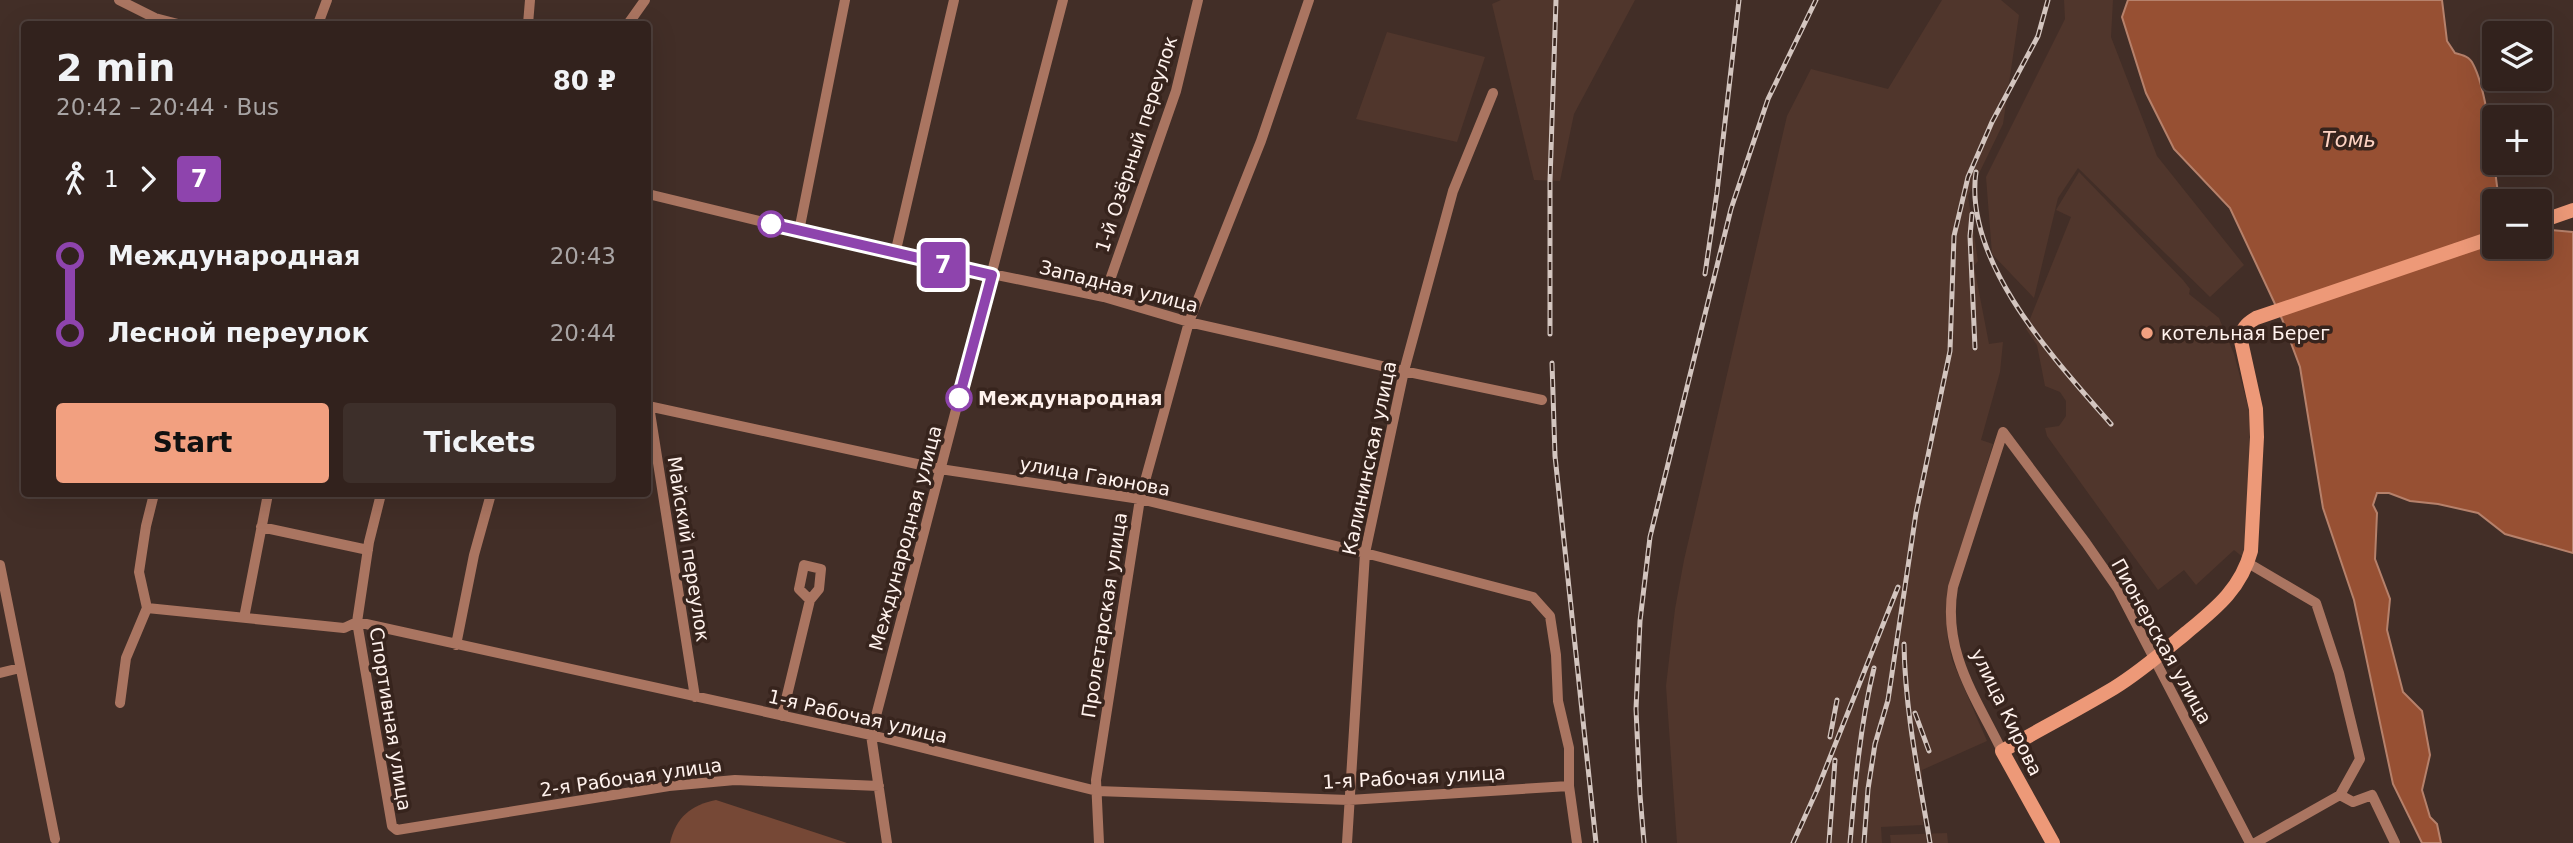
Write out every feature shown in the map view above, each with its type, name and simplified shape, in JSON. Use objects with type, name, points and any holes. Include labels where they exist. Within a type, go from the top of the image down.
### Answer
[{"type":"main road","points":[[2552,217],[2573,210]]},
{"type":"main road","points":[[2002,751],[2116,687],[2154,660],[2226,599],[2240,581],[2251,551],[2257,428],[2256,409],[2241,341],[2241,333],[2247,323],[2482,241]]},
{"type":"main road","name":"улица Кирова","points":[[2002,751],[2053,843]]},
{"type":"street","points":[[119,0],[166,21]]},
{"type":"street","points":[[319,21],[327,0]]},
{"type":"street","points":[[528,21],[530,0]]},
{"type":"street","points":[[630,21],[645,0]]},
{"type":"street","points":[[799,231],[845,0]]},
{"type":"street","points":[[895,254],[954,0]]},
{"type":"street","name":"Международная улица","points":[[887,843],[871,735],[1063,0]]},
{"type":"street","name":"1-й Озёрный переулок","points":[[1104,297],[1176,91],[1198,0]]},
{"type":"street","name":"Пролетарская улица","points":[[1099,843],[1096,780],[1140,499],[1189,322],[1261,141],[1309,0]]},
{"type":"street","name":"Калининская улица","points":[[1347,843],[1365,553],[1404,371],[1453,191],[1493,93]]},
{"type":"street","name":"Западная улица","points":[[651,195],[895,254],[1104,297],[1189,322],[1542,400]]},
{"type":"street","name":"улица Гаюнова","points":[[651,407],[940,469],[1140,499],[1533,597],[1550,616],[1556,655],[1558,701],[1569,748],[1569,786]]},
{"type":"street","name":"Майский переулок","points":[[651,425],[695,697]]},
{"type":"street","name":"Пионерская улица","points":[[2003,432],[2087,543],[2118,589],[2249,843]]},
{"type":"street","name":"улица Кирова","points":[[2002,751],[1959,664],[1952,640],[1950,609],[1953,587],[2003,432]]},
{"type":"street","points":[[120,703],[126,658],[147,608],[139,572],[153,497]]},
{"type":"street","points":[[244,618],[267,497]]},
{"type":"street","name":"Спортивная улица","points":[[380,497],[368,550],[357,622],[392,826]]},
{"type":"street","points":[[456,645],[474,555],[490,497]]},
{"type":"street","points":[[261,527],[368,550]]},
{"type":"street","points":[[2248,564],[2316,603],[2339,673],[2360,759],[2340,795],[2255,843]]},
{"type":"street","points":[[0,565],[3,597],[55,839]]},
{"type":"street","points":[[782,716],[810,600]]},
{"type":"street","name":"1-я Рабочая улица","points":[[147,608],[344,628],[357,622],[871,735],[1097,790],[1349,800],[1569,786]]},
{"type":"street","points":[[0,673],[20,668]]},
{"type":"street","name":"2-я Рабочая улица","points":[[392,826],[397,830],[669,786],[735,780],[879,786]]},
{"type":"street","points":[[1569,786],[1577,843]]},
{"type":"street","points":[[2340,795],[2353,802],[2371,795],[2395,843]]},
{"type":"shaded area","points":[[1501,0],[1635,0],[1574,114],[1560,181],[1534,180],[1492,4]]},
{"type":"shaded area","points":[[1942,0],[2001,0],[2019,15],[2003,124],[1968,196],[1978,261],[1974,266],[1989,344],[2003,342],[2000,372],[1981,440],[1993,444],[1949,590],[1947,635],[1952,660],[1987,741],[1922,770],[1923,825],[1881,827],[1882,843],[1677,843],[1666,686],[1675,609],[1787,116],[1811,69],[1888,89]]},
{"type":"shaded area","points":[[2064,0],[2113,0],[2111,37],[2157,156],[2244,265],[2210,297],[2078,168],[2058,198],[2034,298],[1992,254],[1986,177],[2065,19]]},
{"type":"shaded area","points":[[1387,32],[1485,57],[1457,142],[1356,119]]},
{"type":"shaded area","points":[[2079,172],[2183,280],[2190,289],[2189,294],[2219,318],[2234,354],[2250,414],[2249,529],[2244,558],[2234,550],[2196,585],[2184,570],[2158,590],[2047,436],[2045,428],[2059,426],[2066,416],[2066,401],[2060,392],[2045,386],[2037,345],[2026,329],[2071,217],[2056,210]]},
{"type":"shaded area","points":[[716,800],[847,843],[670,843],[676,826],[686,814],[699,805]]},
{"type":"shaded area","points":[[1947,833],[1948,843],[1891,843],[1890,835]]},
{"type":"water","name":"Томь","points":[[2128,0],[2442,0],[2447,41],[2455,53],[2472,62],[2485,105],[2482,105],[2482,175],[2496,175],[2498,189],[2482,189],[2482,259],[2552,259],[2552,230],[2573,232],[2573,553],[2505,534],[2478,513],[2410,501],[2389,493],[2377,493],[2373,505],[2377,513],[2375,559],[2390,599],[2387,630],[2403,692],[2422,711],[2430,755],[2422,790],[2430,817],[2437,824],[2441,843],[2422,843],[2393,784],[2354,600],[2323,508],[2300,367],[2282,319],[2230,208],[2174,149],[2146,93],[2122,17]]},
{"type":"railway","points":[[1550,334],[1550,181],[1556,0]]},
{"type":"railway","points":[[1705,274],[1739,0]]},
{"type":"railway","points":[[1644,843],[1636,709],[1640,621],[1650,537],[1731,209],[1768,99],[1816,0]]},
{"type":"railway","points":[[1864,843],[1875,744],[1888,700],[1916,513],[1950,351],[1954,236],[1968,177],[1992,122],[2038,36],[2048,0]]},
{"type":"railway","points":[[1976,172],[1976,206],[1984,240],[1998,275],[2041,340],[2111,424]]},
{"type":"railway","points":[[1972,214],[1970,236],[1975,348]]},
{"type":"railway","points":[[1552,363],[1555,456],[1596,843]]},
{"type":"railway","points":[[1793,843],[1898,587]]},
{"type":"railway","points":[[1904,644],[1910,719],[1930,843]]},
{"type":"railway","points":[[1850,843],[1862,733],[1874,668]]},
{"type":"railway","points":[[1830,737],[1837,700]]},
{"type":"railway","points":[[1915,713],[1929,751]]},
{"type":"railway","points":[[1829,843],[1835,760]]},
{"type":"bus line","name":"7","points":[[771,224],[992,275],[959,398]]},
{"type":"place","name":"котельная Берег","points":[[2147,333]]},
{"type":"place","name":"Международная","points":[[959,398]]}]
